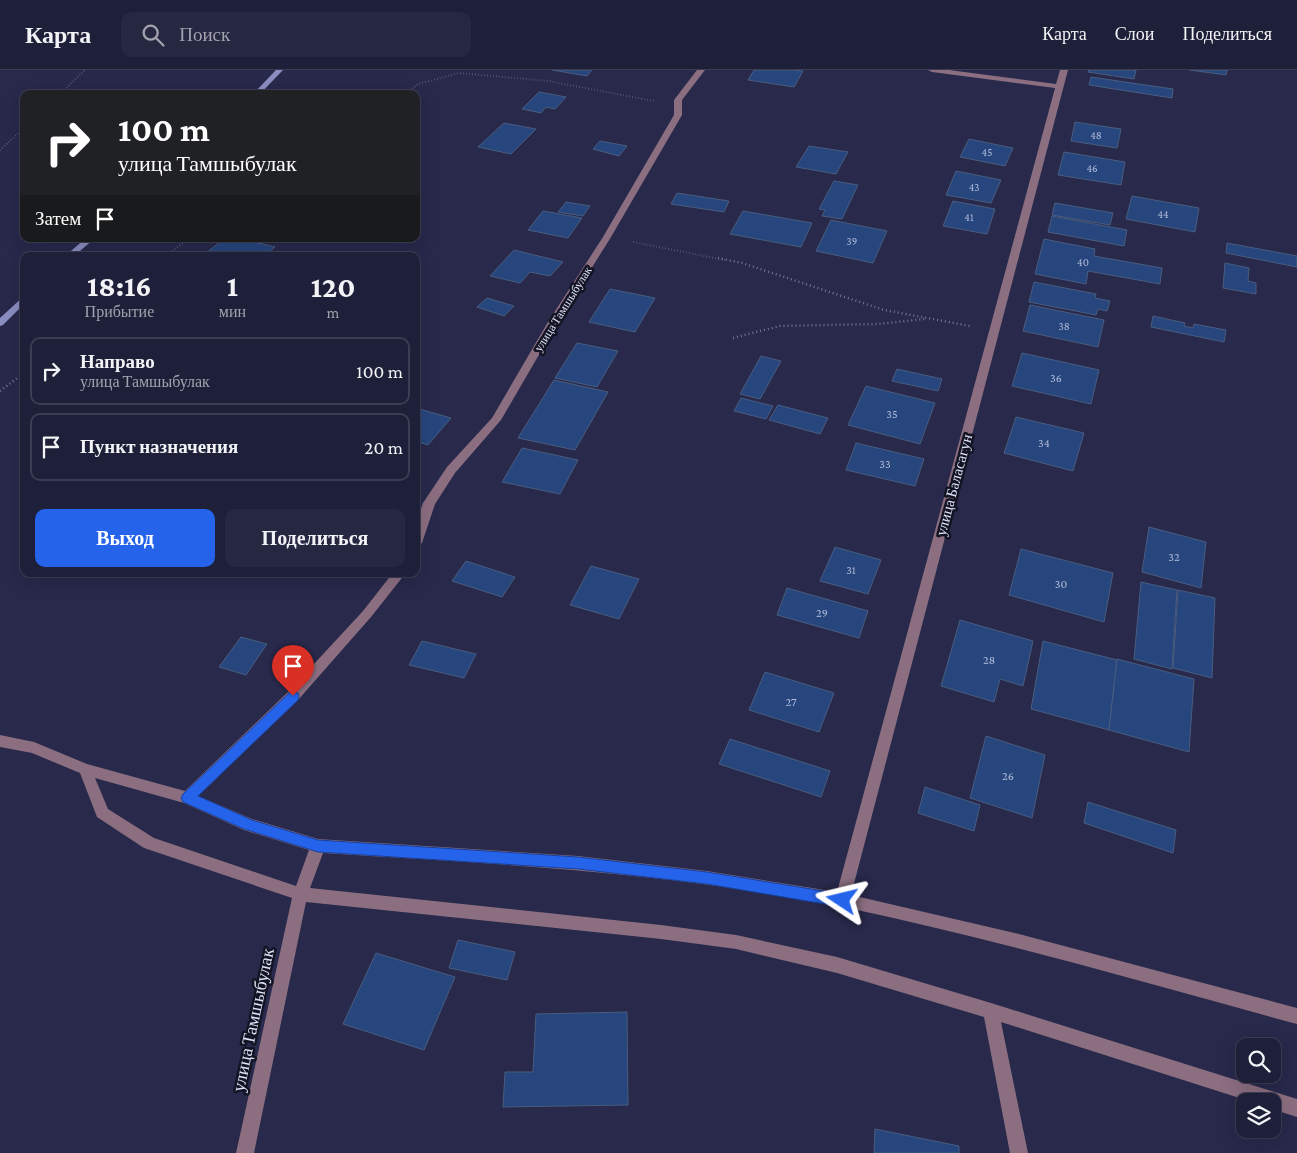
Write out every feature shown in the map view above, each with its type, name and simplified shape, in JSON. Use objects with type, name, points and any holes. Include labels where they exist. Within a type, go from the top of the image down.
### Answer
[{"type":"street","name":"улица Тамшыбулак","points":[[420,531],[429,503],[451,470],[496,420],[553,322],[607,237],[678,115],[678,100],[701,70]]},
{"type":"street","points":[[932,70],[1061,87]]},
{"type":"street","name":"улица Баласагун","points":[[842,900],[1064,70]]},
{"type":"street","points":[[187,798],[293,696],[367,614],[397,577]]},
{"type":"street","points":[[0,741],[34,748],[85,769],[187,798],[249,825],[318,846],[578,863],[707,878],[842,900],[1019,941],[1297,1016]]},
{"type":"street","points":[[85,769],[102,813],[149,843],[300,894],[651,931],[736,942],[838,966],[991,1011],[1297,1108]]},
{"type":"street","name":"улица Тамшыбулак","points":[[245,1153],[300,894],[318,846]]},
{"type":"street","points":[[991,1011],[1019,1153]]},
{"type":"path","points":[[64,90],[85,70]]},
{"type":"path","points":[[410,90],[418,84],[459,73],[548,81],[643,98],[665,104],[678,115]]},
{"type":"path","points":[[0,150],[20,132]]},
{"type":"path","points":[[607,237],[742,263],[884,310],[996,330]]},
{"type":"path","points":[[171,252],[185,242]]},
{"type":"path","points":[[733,338],[780,326],[878,324],[930,318]]},
{"type":"path","points":[[0,391],[20,376]]},
{"type":"building","points":[[552,70],[592,70],[587,76]]},
{"type":"building","points":[[754,70],[803,71],[794,87],[748,80]]},
{"type":"building","points":[[1089,70],[1136,70],[1134,79],[1088,72]]},
{"type":"building","points":[[1190,70],[1227,70],[1226,75]]},
{"type":"building","points":[[1091,77],[1173,89],[1172,98],[1089,85]]},
{"type":"building","points":[[539,92],[566,97],[555,109],[546,107],[541,113],[522,109]]},
{"type":"building","points":[[1075,122],[1121,129],[1117,148],[1071,141]]},
{"type":"building","points":[[504,123],[536,129],[511,154],[478,147]]},
{"type":"building","points":[[969,139],[1013,148],[1005,166],[960,157]]},
{"type":"building","points":[[600,141],[627,146],[619,156],[593,149]]},
{"type":"building","points":[[809,146],[848,152],[836,174],[796,167]]},
{"type":"building","points":[[1064,152],[1125,162],[1121,185],[1058,175]]},
{"type":"building","points":[[956,171],[1001,180],[991,203],[946,195]]},
{"type":"building","points":[[834,181],[858,185],[842,219],[822,216],[825,210],[819,209]]},
{"type":"building","points":[[677,193],[729,201],[724,212],[671,204]]},
{"type":"building","points":[[1132,196],[1199,208],[1195,232],[1126,219]]},
{"type":"building","points":[[953,201],[995,209],[987,234],[943,226]]},
{"type":"building","points":[[566,202],[590,206],[583,216],[558,212]]},
{"type":"building","points":[[1055,203],[1113,213],[1110,225],[1052,215]]},
{"type":"building","points":[[543,211],[582,218],[568,238],[528,230]]},
{"type":"building","points":[[743,211],[812,223],[801,247],[730,234]]},
{"type":"building","points":[[1052,216],[1127,230],[1124,246],[1048,232]]},
{"type":"building","points":[[831,220],[887,231],[873,263],[816,251]]},
{"type":"building","points":[[1044,239],[1095,249],[1094,256],[1162,268],[1160,284],[1088,271],[1086,284],[1035,274]]},
{"type":"building","points":[[220,242],[254,242],[275,247],[269,252],[207,252]]},
{"type":"building","points":[[1227,243],[1297,256],[1297,267],[1226,253]]},
{"type":"building","points":[[514,250],[563,262],[550,276],[530,272],[520,283],[490,276]]},
{"type":"building","points":[[1225,263],[1249,268],[1248,281],[1256,283],[1256,294],[1223,288]]},
{"type":"building","points":[[1034,282],[1096,294],[1095,298],[1110,301],[1107,311],[1098,309],[1096,315],[1029,302]]},
{"type":"building","points":[[610,289],[655,298],[635,332],[589,322]]},
{"type":"building","points":[[487,298],[514,306],[504,316],[477,307]]},
{"type":"building","points":[[1030,305],[1104,320],[1098,347],[1023,331]]},
{"type":"building","points":[[1153,316],[1185,323],[1184,326],[1193,328],[1194,324],[1226,330],[1224,342],[1151,327]]},
{"type":"building","points":[[577,343],[618,351],[597,387],[555,378]]},
{"type":"building","points":[[1022,353],[1099,370],[1091,404],[1012,386]]},
{"type":"building","points":[[761,356],[781,361],[760,399],[740,394]]},
{"type":"building","points":[[897,369],[942,379],[938,391],[892,381]]},
{"type":"building","points":[[554,380],[608,392],[575,450],[518,438]]},
{"type":"building","points":[[866,386],[935,403],[920,444],[848,425]]},
{"type":"building","points":[[741,398],[773,406],[766,419],[734,411]]},
{"type":"building","points":[[778,405],[828,418],[820,434],[769,420]]},
{"type":"building","points":[[420,409],[451,418],[428,445],[420,442]]},
{"type":"building","points":[[1016,417],[1084,433],[1073,471],[1004,453]]},
{"type":"building","points":[[856,443],[924,459],[915,486],[846,470]]},
{"type":"building","points":[[522,448],[578,460],[560,494],[502,482]]},
{"type":"building","points":[[1149,527],[1206,542],[1201,588],[1142,572]]},
{"type":"building","points":[[835,547],[881,560],[868,594],[820,581]]},
{"type":"building","points":[[1021,549],[1113,573],[1104,622],[1009,595]]},
{"type":"building","points":[[466,561],[515,577],[502,597],[452,581]]},
{"type":"building","points":[[591,566],[639,579],[619,619],[570,605]]},
{"type":"building","points":[[1141,582],[1177,590],[1172,669],[1134,659]]},
{"type":"building","points":[[787,588],[868,611],[859,638],[777,615]]},
{"type":"building","points":[[1178,590],[1215,598],[1212,678],[1173,668]]},
{"type":"building","points":[[960,620],[1033,641],[1023,686],[1000,679],[994,702],[941,686]]},
{"type":"building","points":[[241,637],[267,644],[246,675],[219,667]]},
{"type":"building","points":[[422,641],[476,654],[464,678],[409,665]]},
{"type":"building","points":[[1043,641],[1117,660],[1109,730],[1031,709]]},
{"type":"building","points":[[1117,659],[1194,679],[1189,752],[1109,730]]},
{"type":"building","points":[[765,672],[834,693],[819,732],[749,710]]},
{"type":"building","points":[[986,736],[1045,755],[1032,818],[970,798]]},
{"type":"building","points":[[730,739],[830,771],[821,797],[719,764]]},
{"type":"building","points":[[925,787],[980,805],[974,831],[918,813]]},
{"type":"building","points":[[1088,802],[1176,830],[1173,853],[1084,823]]},
{"type":"building","points":[[458,940],[515,952],[507,980],[449,968]]},
{"type":"building","points":[[376,953],[455,977],[424,1050],[343,1024]]},
{"type":"building","points":[[627,1012],[628,1105],[503,1107],[505,1072],[533,1072],[536,1014]]},
{"type":"building","points":[[875,1129],[959,1146],[959,1153],[874,1153]]},
{"type":"waterway","points":[[260,90],[280,70]]},
{"type":"waterway","points":[[74,252],[86,242]]},
{"type":"waterway","points":[[0,323],[20,303]]},
{"type":"route","points":[[293,696],[187,798],[249,825],[318,846],[578,863],[707,878],[842,900]]}]
